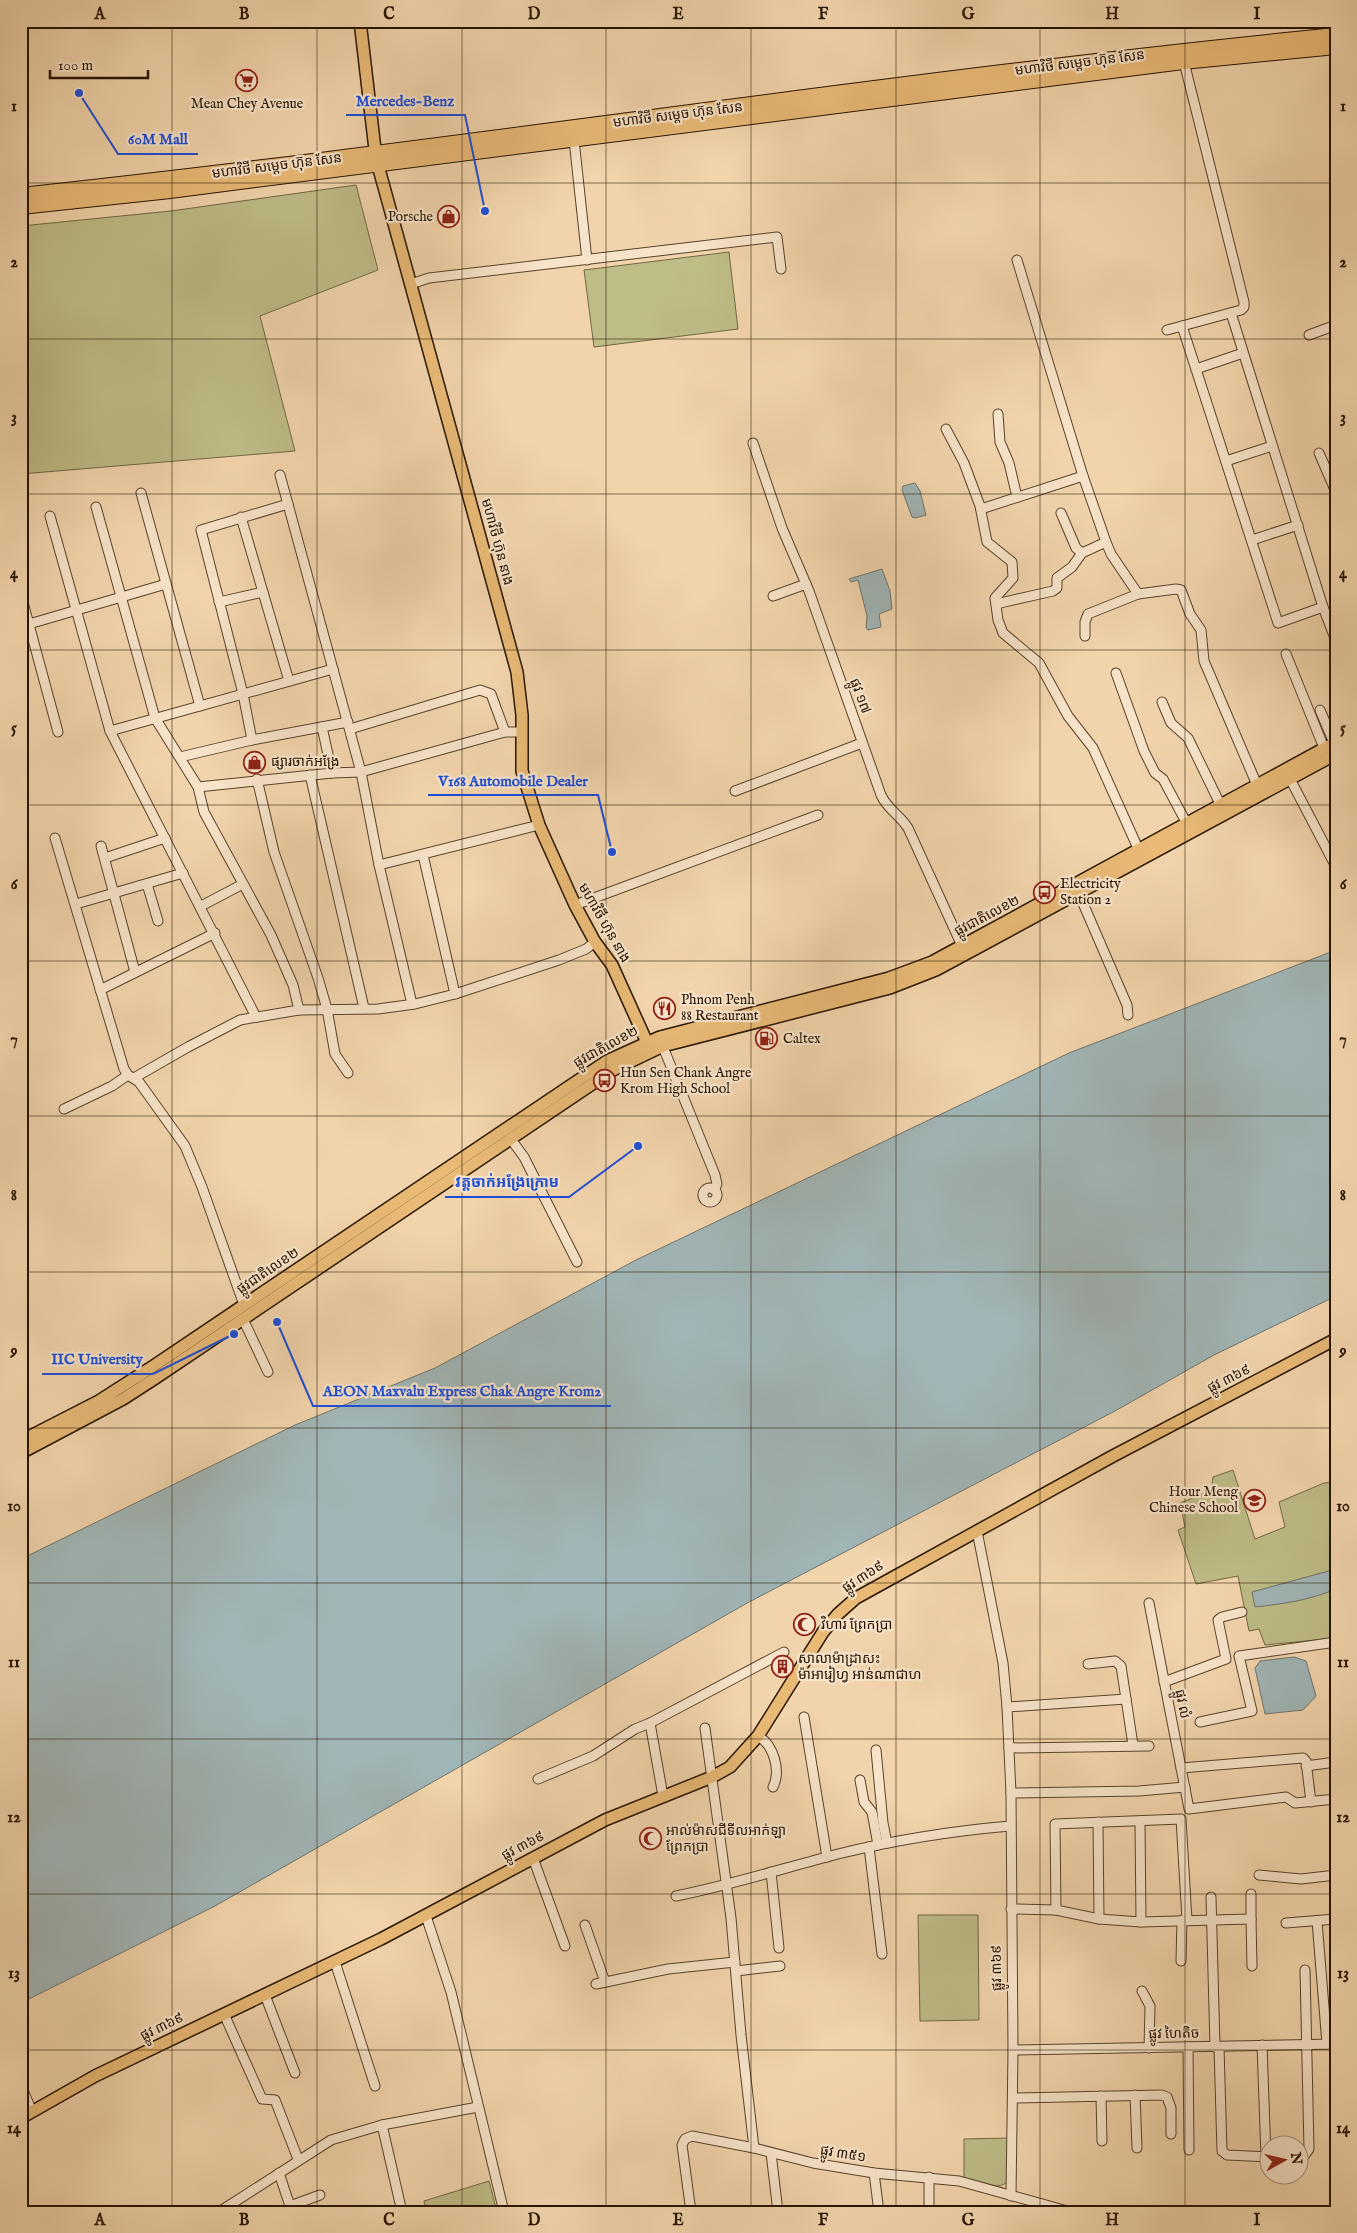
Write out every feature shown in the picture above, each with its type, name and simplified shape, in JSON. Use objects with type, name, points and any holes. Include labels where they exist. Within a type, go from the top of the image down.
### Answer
[{"type":"highway","name":"មហាវិថី សម្តេច ហ៊ុន សែន","points":[[21,195],[574,140],[1336,35]]},
{"type":"highway","name":"មហាវិថី សម្តេច ហ៊ុន សែន","points":[[21,206],[180,190],[377,159],[1183,56],[1336,47]]},
{"type":"main road","name":"មហាវិថី ហ៊ុន នាង","points":[[360,21],[377,159],[517,672],[521,699],[523,776],[540,825],[574,905],[595,942],[612,965],[648,1046]]},
{"type":"main road","name":"ផ្លូវជាតិលេខ២","points":[[970,946],[1223,810],[1332,747]]},
{"type":"main road","name":"ផ្លូវជាតិលេខ២","points":[[21,1453],[123,1399],[243,1319],[596,1068],[661,1042],[889,978],[970,946],[1079,894],[1187,824],[1223,810],[1257,785],[1288,774]]},
{"type":"main road","name":"ផ្លូវជាតិលេខ២","points":[[437,1181],[510,1138],[648,1046]]},
{"type":"main road","name":"ផ្លូវជាតិលេខ២","points":[[21,1441],[116,1391],[244,1305],[373,1225]]},
{"type":"main road","name":"ផ្លូវ ៣៦៩","points":[[21,2118],[88,2079],[335,1962],[426,1916],[605,1820],[712,1778],[736,1761],[758,1736],[810,1652],[838,1614],[856,1598],[1122,1451],[1336,1339]]},
{"type":"street","points":[[1168,330],[1241,310],[1244,307],[1183,56]]},
{"type":"street","points":[[574,140],[587,260]]},
{"type":"street","points":[[411,284],[429,278],[777,237],[781,269]]},
{"type":"street","points":[[1017,260],[1106,542],[1138,594]]},
{"type":"street","points":[[1231,313],[1323,607],[1336,641]]},
{"type":"street","points":[[1309,335],[1336,325]]},
{"type":"street","points":[[1182,326],[1278,623],[1323,607]]},
{"type":"street","points":[[1196,369],[1243,353]]},
{"type":"street","points":[[998,414],[1000,442],[1009,463],[1017,497]]},
{"type":"street","points":[[946,429],[964,463],[981,509],[987,542],[1012,562],[1013,578],[995,598],[998,620],[1003,633],[1039,663],[1068,716],[1093,748],[1141,855]]},
{"type":"street","name":"ផ្លូវ ១៧","points":[[753,443],[776,514],[806,584],[884,802],[908,828],[970,946]]},
{"type":"street","points":[[1226,461],[1272,446]]},
{"type":"street","points":[[1319,453],[1336,492]]},
{"type":"street","points":[[280,474],[361,772],[379,865],[412,1004]]},
{"type":"street","points":[[981,509],[1084,476]]},
{"type":"street","points":[[141,493],[200,706]]},
{"type":"street","points":[[252,740],[244,694],[201,530],[288,504]]},
{"type":"street","points":[[96,507],[155,718],[198,787],[204,812],[274,944],[293,985],[299,1010]]},
{"type":"street","points":[[1062,514],[1076,548],[1082,553]]},
{"type":"street","points":[[50,516],[110,730],[215,933],[256,1017]]},
{"type":"street","points":[[241,517],[289,681]]},
{"type":"street","points":[[1252,540],[1298,525]]},
{"type":"street","points":[[996,604],[1053,591],[1057,588],[1057,578],[1072,567],[1082,553],[1106,542]]},
{"type":"street","points":[[29,624],[166,584]]},
{"type":"street","points":[[773,596],[806,584]]},
{"type":"street","points":[[1085,636],[1085,622],[1088,614],[1138,594],[1181,590],[1190,614],[1201,630],[1204,661],[1257,785]]},
{"type":"street","points":[[219,602],[263,592]]},
{"type":"street","points":[[21,595],[58,732]]},
{"type":"street","points":[[1286,654],[1332,747]]},
{"type":"street","points":[[110,730],[333,669]]},
{"type":"street","points":[[1116,673],[1144,752],[1155,773],[1163,779],[1187,824]]},
{"type":"street","points":[[180,757],[252,740],[322,727],[349,725],[480,690],[491,694],[505,732]]},
{"type":"street","points":[[1162,702],[1171,723],[1188,738],[1223,810]]},
{"type":"street","points":[[1320,710],[1332,747]]},
{"type":"street","points":[[322,727],[332,773]]},
{"type":"street","points":[[198,787],[256,779],[361,772],[505,732],[522,732]]},
{"type":"street","points":[[735,791],[862,742]]},
{"type":"street","points":[[1288,774],[1334,863]]},
{"type":"street","points":[[310,775],[364,1008]]},
{"type":"street","points":[[256,779],[274,852],[327,1009],[335,1054],[348,1073]]},
{"type":"street","points":[[574,905],[818,815]]},
{"type":"street","points":[[379,865],[423,856],[540,825]]},
{"type":"street","points":[[56,838],[124,1069],[140,1082],[185,1146],[202,1187],[244,1305]]},
{"type":"street","points":[[104,858],[165,838]]},
{"type":"street","points":[[101,846],[135,972]]},
{"type":"street","points":[[423,856],[455,994]]},
{"type":"street","points":[[76,904],[183,874]]},
{"type":"street","points":[[147,884],[158,921]]},
{"type":"street","points":[[201,906],[243,884]]},
{"type":"street","points":[[1079,894],[1127,1004],[1128,1015]]},
{"type":"street","points":[[100,990],[215,933]]},
{"type":"street","points":[[64,1109],[240,1020],[299,1010],[378,1009],[412,1004],[455,994],[559,960],[586,949],[595,942]]},
{"type":"street","points":[[661,1042],[715,1175],[717,1184],[714,1190]]},
{"type":"street","points":[[510,1138],[524,1157],[578,1262]]},
{"type":"street","points":[[243,1319],[268,1372]]},
{"type":"street","name":"ផ្លូវ ៣៦៩","points":[[977,1532],[1002,1654],[1008,1707],[1011,1793],[1013,2050],[1011,2196]]},
{"type":"street","name":"ផ្លូវ លំ","points":[[1149,1603],[1189,1809],[1288,1797],[1294,1803],[1311,1802]]},
{"type":"street","points":[[1226,1660],[1218,1620],[1222,1617],[1242,1612]]},
{"type":"street","points":[[1164,1682],[1239,1656],[1336,1642]]},
{"type":"street","points":[[538,1780],[593,1756],[634,1729],[650,1723],[784,1652]]},
{"type":"street","points":[[1200,1722],[1252,1711],[1239,1656]]},
{"type":"street","points":[[1088,1664],[1115,1661],[1121,1666],[1133,1745]]},
{"type":"street","points":[[1008,1707],[1126,1699]]},
{"type":"street","points":[[804,1717],[827,1857]]},
{"type":"street","points":[[650,1723],[663,1796]]},
{"type":"street","points":[[705,1728],[727,1885],[754,2148]]},
{"type":"street","points":[[758,1736],[765,1740],[775,1764],[776,1780],[773,1787]]},
{"type":"street","points":[[1009,1748],[1149,1746]]},
{"type":"street","points":[[876,1750],[883,1824],[887,1843]]},
{"type":"street","points":[[1181,1768],[1303,1758],[1306,1766],[1311,1802],[1336,1799]]},
{"type":"street","points":[[1306,1766],[1328,1763]]},
{"type":"street","points":[[860,1780],[864,1802],[872,1812],[882,1954]]},
{"type":"street","points":[[1011,1793],[1139,1792],[1185,1787]]},
{"type":"street","points":[[1056,1910],[1055,1824],[1181,1820],[1185,1920],[1181,1961]]},
{"type":"street","points":[[1140,1821],[1141,1922]]},
{"type":"street","points":[[1098,1822],[1099,1919]]},
{"type":"street","points":[[676,1896],[727,1885],[827,1857],[887,1843],[954,1831],[1010,1826]]},
{"type":"street","points":[[533,1858],[565,1946]]},
{"type":"street","points":[[771,1872],[779,1948]]},
{"type":"street","points":[[1259,1875],[1301,1879],[1336,1875]]},
{"type":"street","points":[[1251,1894],[1252,1966]]},
{"type":"street","points":[[1211,1897],[1222,2152],[1227,2155],[1260,2157]]},
{"type":"street","points":[[1011,1909],[1056,1910],[1099,1919],[1141,1922],[1251,1919]]},
{"type":"street","points":[[426,1916],[451,1992],[504,2212]]},
{"type":"street","points":[[1286,1923],[1336,1919]]},
{"type":"street","points":[[1316,1921],[1332,2044]]},
{"type":"street","points":[[585,1925],[601,1983],[668,1969],[780,1966]]},
{"type":"street","points":[[335,1962],[375,2086]]},
{"type":"street","points":[[1305,1970],[1308,2136]]},
{"type":"street","points":[[1142,1991],[1150,2006],[1149,2048]]},
{"type":"street","points":[[265,1995],[295,2074]]},
{"type":"street","points":[[224,2014],[262,2099],[276,2100],[298,2159]]},
{"type":"street","name":"ផ្លូវ ហៃតិច","points":[[1013,2050],[1332,2044]]},
{"type":"street","points":[[1262,2045],[1267,2136]]},
{"type":"street","points":[[1188,2048],[1188,2150]]},
{"type":"street","points":[[21,2085],[32,2112]]},
{"type":"street","points":[[1135,2095],[1137,2148]]},
{"type":"street","points":[[1013,2098],[1162,2095],[1167,2097],[1171,2108],[1171,2134]]},
{"type":"street","points":[[1102,2096],[1102,2141]]},
{"type":"street","points":[[219,2212],[298,2159],[331,2140],[382,2125],[478,2107]]},
{"type":"street","points":[[382,2125],[402,2212]]},
{"type":"street","name":"ផ្លូវ ៣៥១","points":[[691,2212],[682,2145],[685,2138],[695,2136],[813,2163],[874,2173],[959,2181],[1051,2209],[1071,2212]]},
{"type":"street","points":[[771,2153],[778,2212]]},
{"type":"street","points":[[279,2172],[291,2209],[320,2195]]},
{"type":"street","points":[[874,2173],[879,2212]]},
{"type":"street","points":[[929,2177],[929,2212]]},
{"type":"shaded area","points":[[356,185],[378,270],[260,316],[295,451],[21,474],[21,226],[171,211]]},
{"type":"shaded area","points":[[729,252],[738,329],[594,347],[584,270]]},
{"type":"shaded area","points":[[915,483],[920,491],[926,515],[915,518],[912,517],[902,490],[903,486]]},
{"type":"shaded area","points":[[882,569],[890,591],[892,609],[879,614],[881,627],[868,630],[866,628],[867,616],[858,580],[851,582],[849,579]]},
{"type":"shaded area","points":[[1336,950],[1336,1296],[1214,1355],[1115,1411],[749,1602],[215,1906],[21,2003],[21,1559],[295,1425],[435,1368],[636,1260],[1069,1053]]},
{"type":"shaded area","points":[[1233,1470],[1255,1539],[1285,1527],[1279,1502],[1324,1483],[1336,1482],[1336,1638],[1265,1645],[1259,1629],[1249,1631],[1238,1576],[1196,1584],[1178,1530],[1185,1527],[1180,1503],[1211,1491],[1213,1477]]},
{"type":"shaded area","points":[[1336,1569],[1336,1589],[1296,1601],[1255,1607],[1252,1592]]},
{"type":"shaded area","points":[[1294,1657],[1306,1661],[1316,1696],[1303,1710],[1265,1714],[1255,1668],[1260,1661]]},
{"type":"shaded area","points":[[918,1915],[978,1915],[979,2020],[920,2021]]},
{"type":"shaded area","points":[[1008,2138],[1007,2182],[1003,2185],[992,2186],[964,2178],[964,2139]]},
{"type":"shaded area","points":[[489,2181],[497,2212],[426,2212],[424,2201]]},
{"type":"place","name":"Mean Chey Avenue","points":[[247,81]]},
{"type":"place","name":"60M Mall","points":[[79,93]]},
{"type":"place","name":"Mercedes-Benz","points":[[485,211]]},
{"type":"place","name":"Porsche","points":[[449,217]]},
{"type":"place","name":"ផ្សារចាក់អង្រែ","points":[[255,762]]},
{"type":"place","name":"V168 Automobile Dealer","points":[[612,852]]},
{"type":"place","name":"Electricity Station 2","points":[[1044,892]]},
{"type":"place","name":"Phnom Penh 88 Restaurant","points":[[665,1008]]},
{"type":"place","name":"Caltex","points":[[767,1039]]},
{"type":"place","name":"Hun Sen Chank Angre Krom High School","points":[[604,1081]]},
{"type":"place","name":"វត្តចាក់អង្រែក្រោម","points":[[638,1146]]},
{"type":"place","name":"AEON Maxvalu Express Chak Angre Krom2","points":[[277,1322]]},
{"type":"place","name":"IIC University","points":[[234,1334]]},
{"type":"place","name":"Hour Meng Chinese School","points":[[1254,1500]]},
{"type":"place","name":"វិហារ ព្រែកប្រា","points":[[805,1625]]},
{"type":"place","name":"សាលាម៉ាដ្រាសះ ម៉ាអារៀហ្វ អាន់ណាជាហ","points":[[782,1667]]},
{"type":"place","name":"អាល់ម៉ាសជីទីលអាក់ឡា ព្រែកប្រា","points":[[650,1839]]}]
